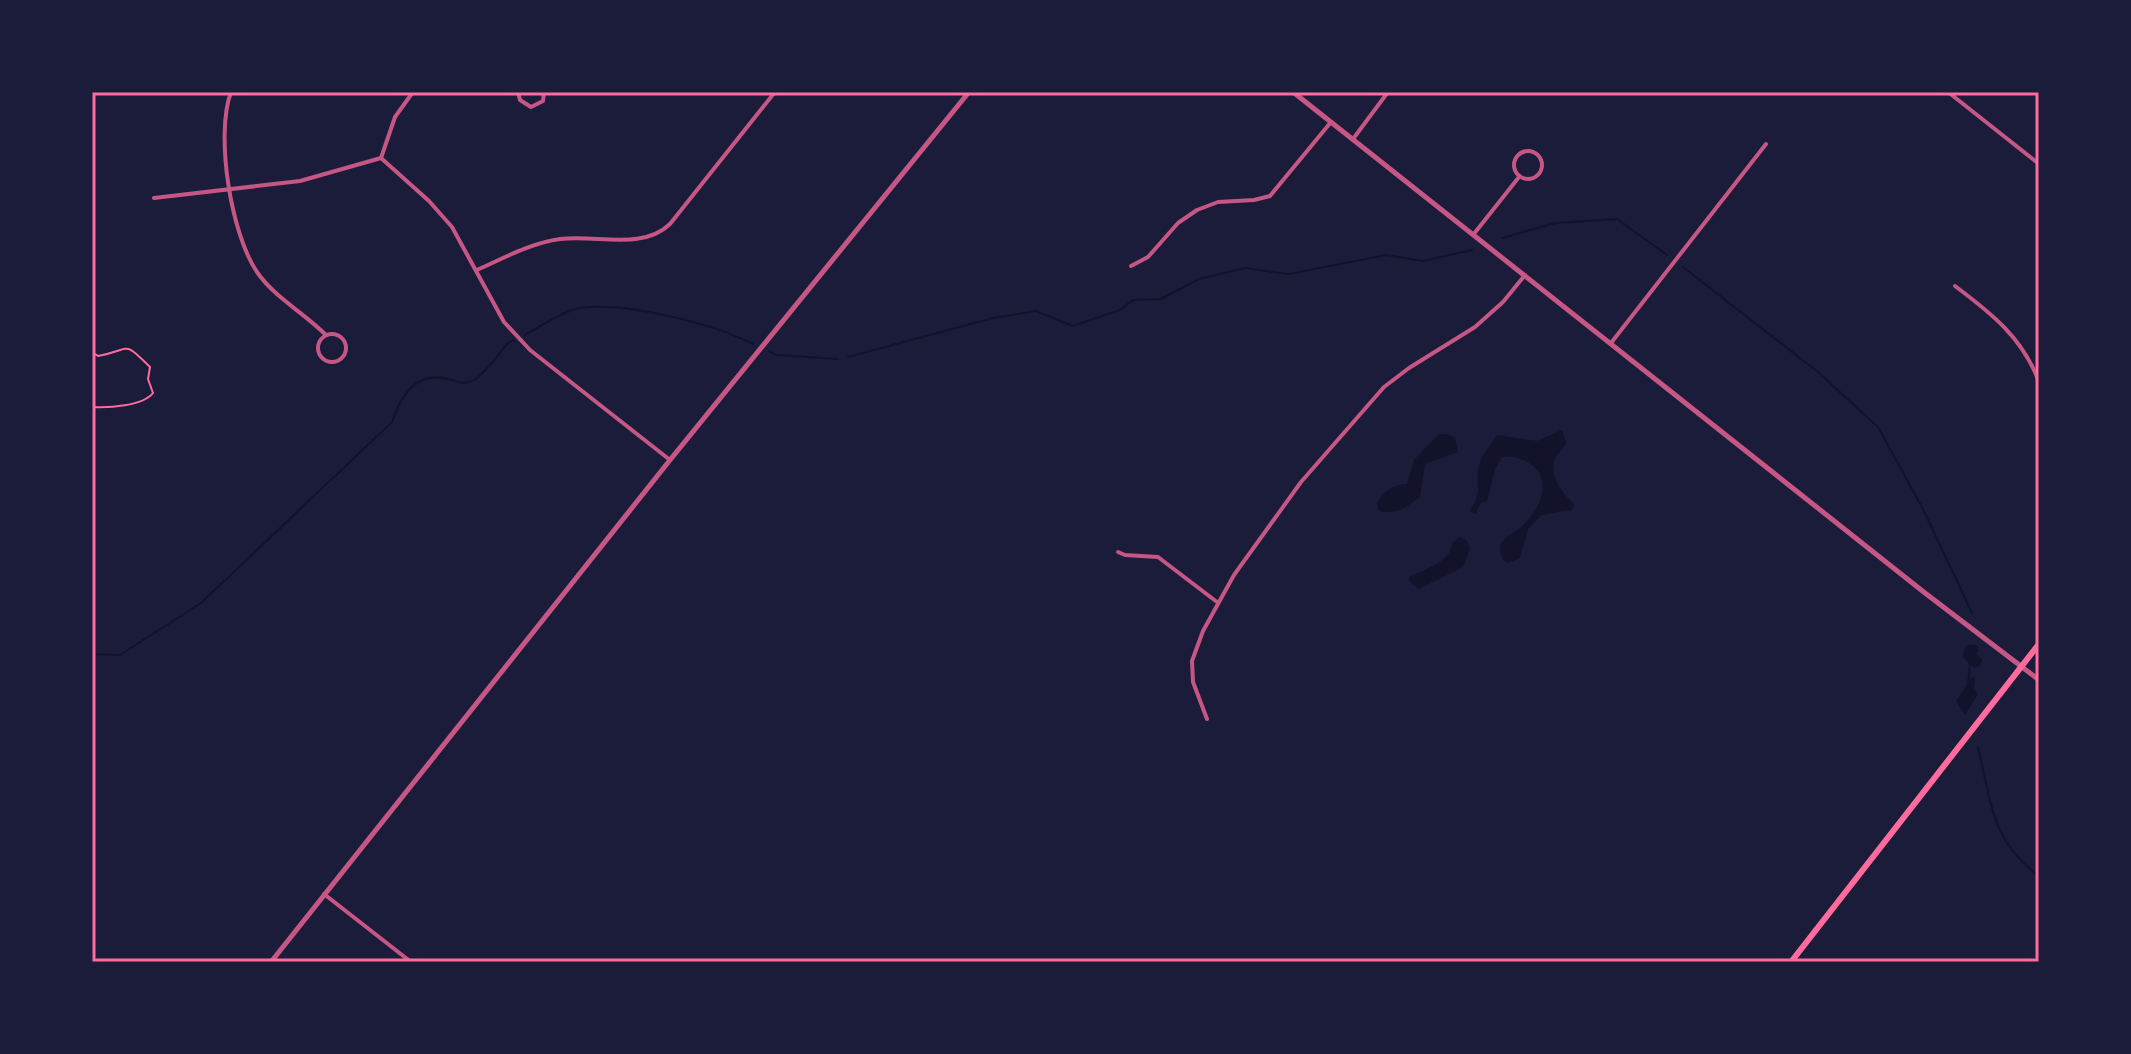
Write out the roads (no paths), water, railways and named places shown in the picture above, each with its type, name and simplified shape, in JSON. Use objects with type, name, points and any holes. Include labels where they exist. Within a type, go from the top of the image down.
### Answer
[{"type":"main road","points":[[1791,962],[2039,644]]},
{"type":"street","points":[[231,92],[226,127],[231,191],[245,247],[259,275],[326,335]]},
{"type":"street","points":[[381,158],[395,117],[413,92]]},
{"type":"street","points":[[518,92],[520,100],[531,107],[543,101],[544,92]]},
{"type":"street","points":[[477,270],[529,247],[557,239],[638,239],[656,234],[670,224],[775,92]]},
{"type":"street","points":[[271,962],[670,460],[969,92]]},
{"type":"street","points":[[1293,92],[2039,680]]},
{"type":"street","points":[[1353,139],[1388,92]]},
{"type":"street","points":[[1948,92],[2039,164]]},
{"type":"street","points":[[1131,266],[1148,257],[1178,223],[1197,210],[1218,202],[1270,196],[1331,122]]},
{"type":"street","points":[[1611,343],[1766,144]]},
{"type":"street","points":[[1524,152],[1537,154],[1542,161],[1540,174],[1532,179],[1519,177],[1514,165],[1517,157],[1524,152]]},
{"type":"street","points":[[154,198],[300,181],[381,158]]},
{"type":"street","points":[[381,158],[441,213],[477,270],[504,322],[530,350],[670,460]]},
{"type":"street","points":[[1473,235],[1519,177]]},
{"type":"street","points":[[1207,719],[1193,682],[1192,668],[1197,644],[1217,602],[1301,482],[1384,387],[1475,327],[1503,302],[1525,275]]},
{"type":"street","points":[[1955,286],[2010,331],[2031,362],[2039,382]]},
{"type":"street","points":[[335,333],[343,338],[347,352],[341,360],[332,362],[320,355],[319,342],[326,335],[335,333]]},
{"type":"street","points":[[1118,552],[1158,557],[1217,602]]},
{"type":"street","points":[[324,894],[411,962]]},
{"type":"waterway","points":[[1502,238],[1555,223],[1617,219],[1667,255]]},
{"type":"waterway","points":[[848,357],[993,318],[1036,311],[1073,326],[1120,310],[1133,300],[1161,299],[1199,279],[1245,268],[1289,274],[1386,255],[1423,261],[1472,250]]},
{"type":"waterway","points":[[1683,267],[1818,372],[1878,427],[1923,509],[1972,613]]},
{"type":"waterway","points":[[525,335],[567,312],[599,307],[668,316],[753,344]]},
{"type":"waterway","points":[[92,654],[120,655],[201,603],[392,422],[399,404],[416,383],[433,377],[470,382],[483,373],[514,340]]},
{"type":"waterway","points":[[770,352],[838,359]]},
{"type":"waterway","points":[[1968,687],[1970,662]]},
{"type":"waterway","points":[[1978,747],[1990,802],[2002,834],[2023,863],[2039,876]]}]
